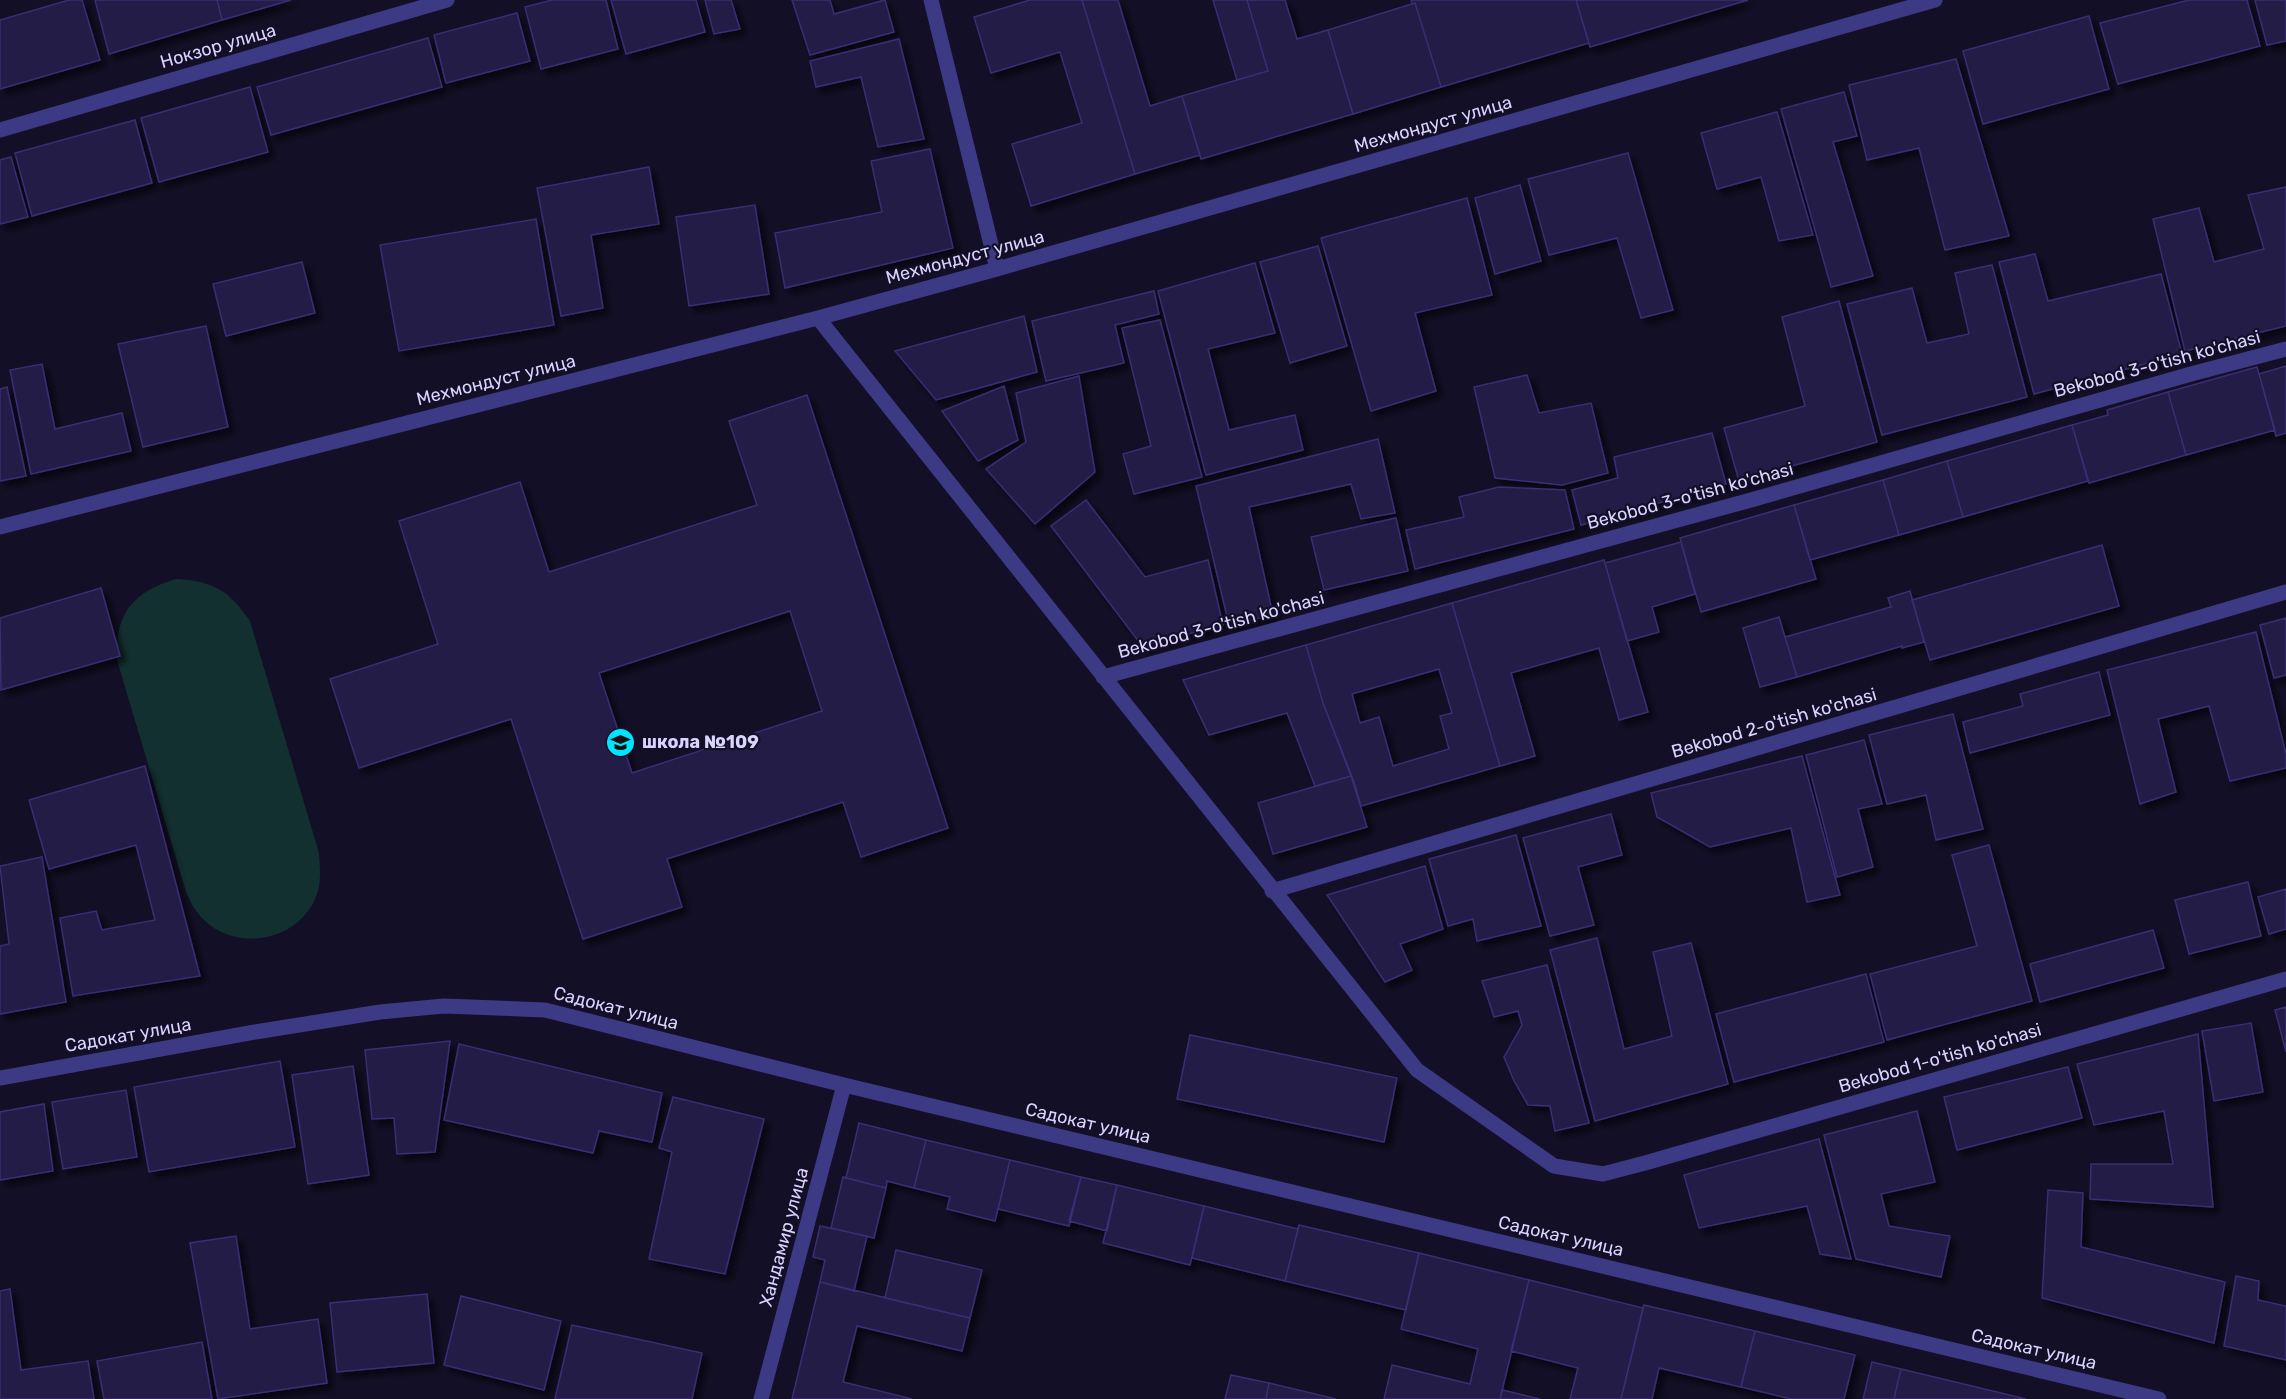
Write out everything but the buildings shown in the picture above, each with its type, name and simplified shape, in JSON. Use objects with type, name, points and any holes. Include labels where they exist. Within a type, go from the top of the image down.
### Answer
[{"type":"street","name":"Нокзор улица","points":[[0,130],[447,0]]},
{"type":"street","points":[[931,0],[997,269]]},
{"type":"street","name":"Мехмондуст улица","points":[[0,527],[818,318],[997,269],[1935,0]]},
{"type":"street","points":[[818,318],[1272,891]]},
{"type":"street","name":"Bekobod 3-o'tish ko'chasi","points":[[1103,677],[1740,503],[2286,349]]},
{"type":"street","name":"Bekobod 2-o'tish ko'chasi","points":[[1272,891],[2286,592]]},
{"type":"street","name":"Bekobod 1-o'tish ko'chasi","points":[[1272,891],[1417,1070],[1554,1166],[1604,1173],[2286,979]]},
{"type":"street","name":"Садокат улица","points":[[0,1078],[380,1012],[444,1006],[545,1011],[844,1085],[2159,1399]]},
{"type":"street","name":"Хандамир улица","points":[[761,1399],[844,1085]]},
{"type":"green space","points":[[176,579],[200,582],[219,589],[235,602],[250,621],[319,853],[320,882],[315,899],[305,914],[292,926],[277,934],[260,938],[242,938],[225,934],[210,925],[194,907],[186,892],[117,660],[119,630],[129,607],[148,591]]},
{"type":"place","name":"школа №109","points":[[621,742]]}]
